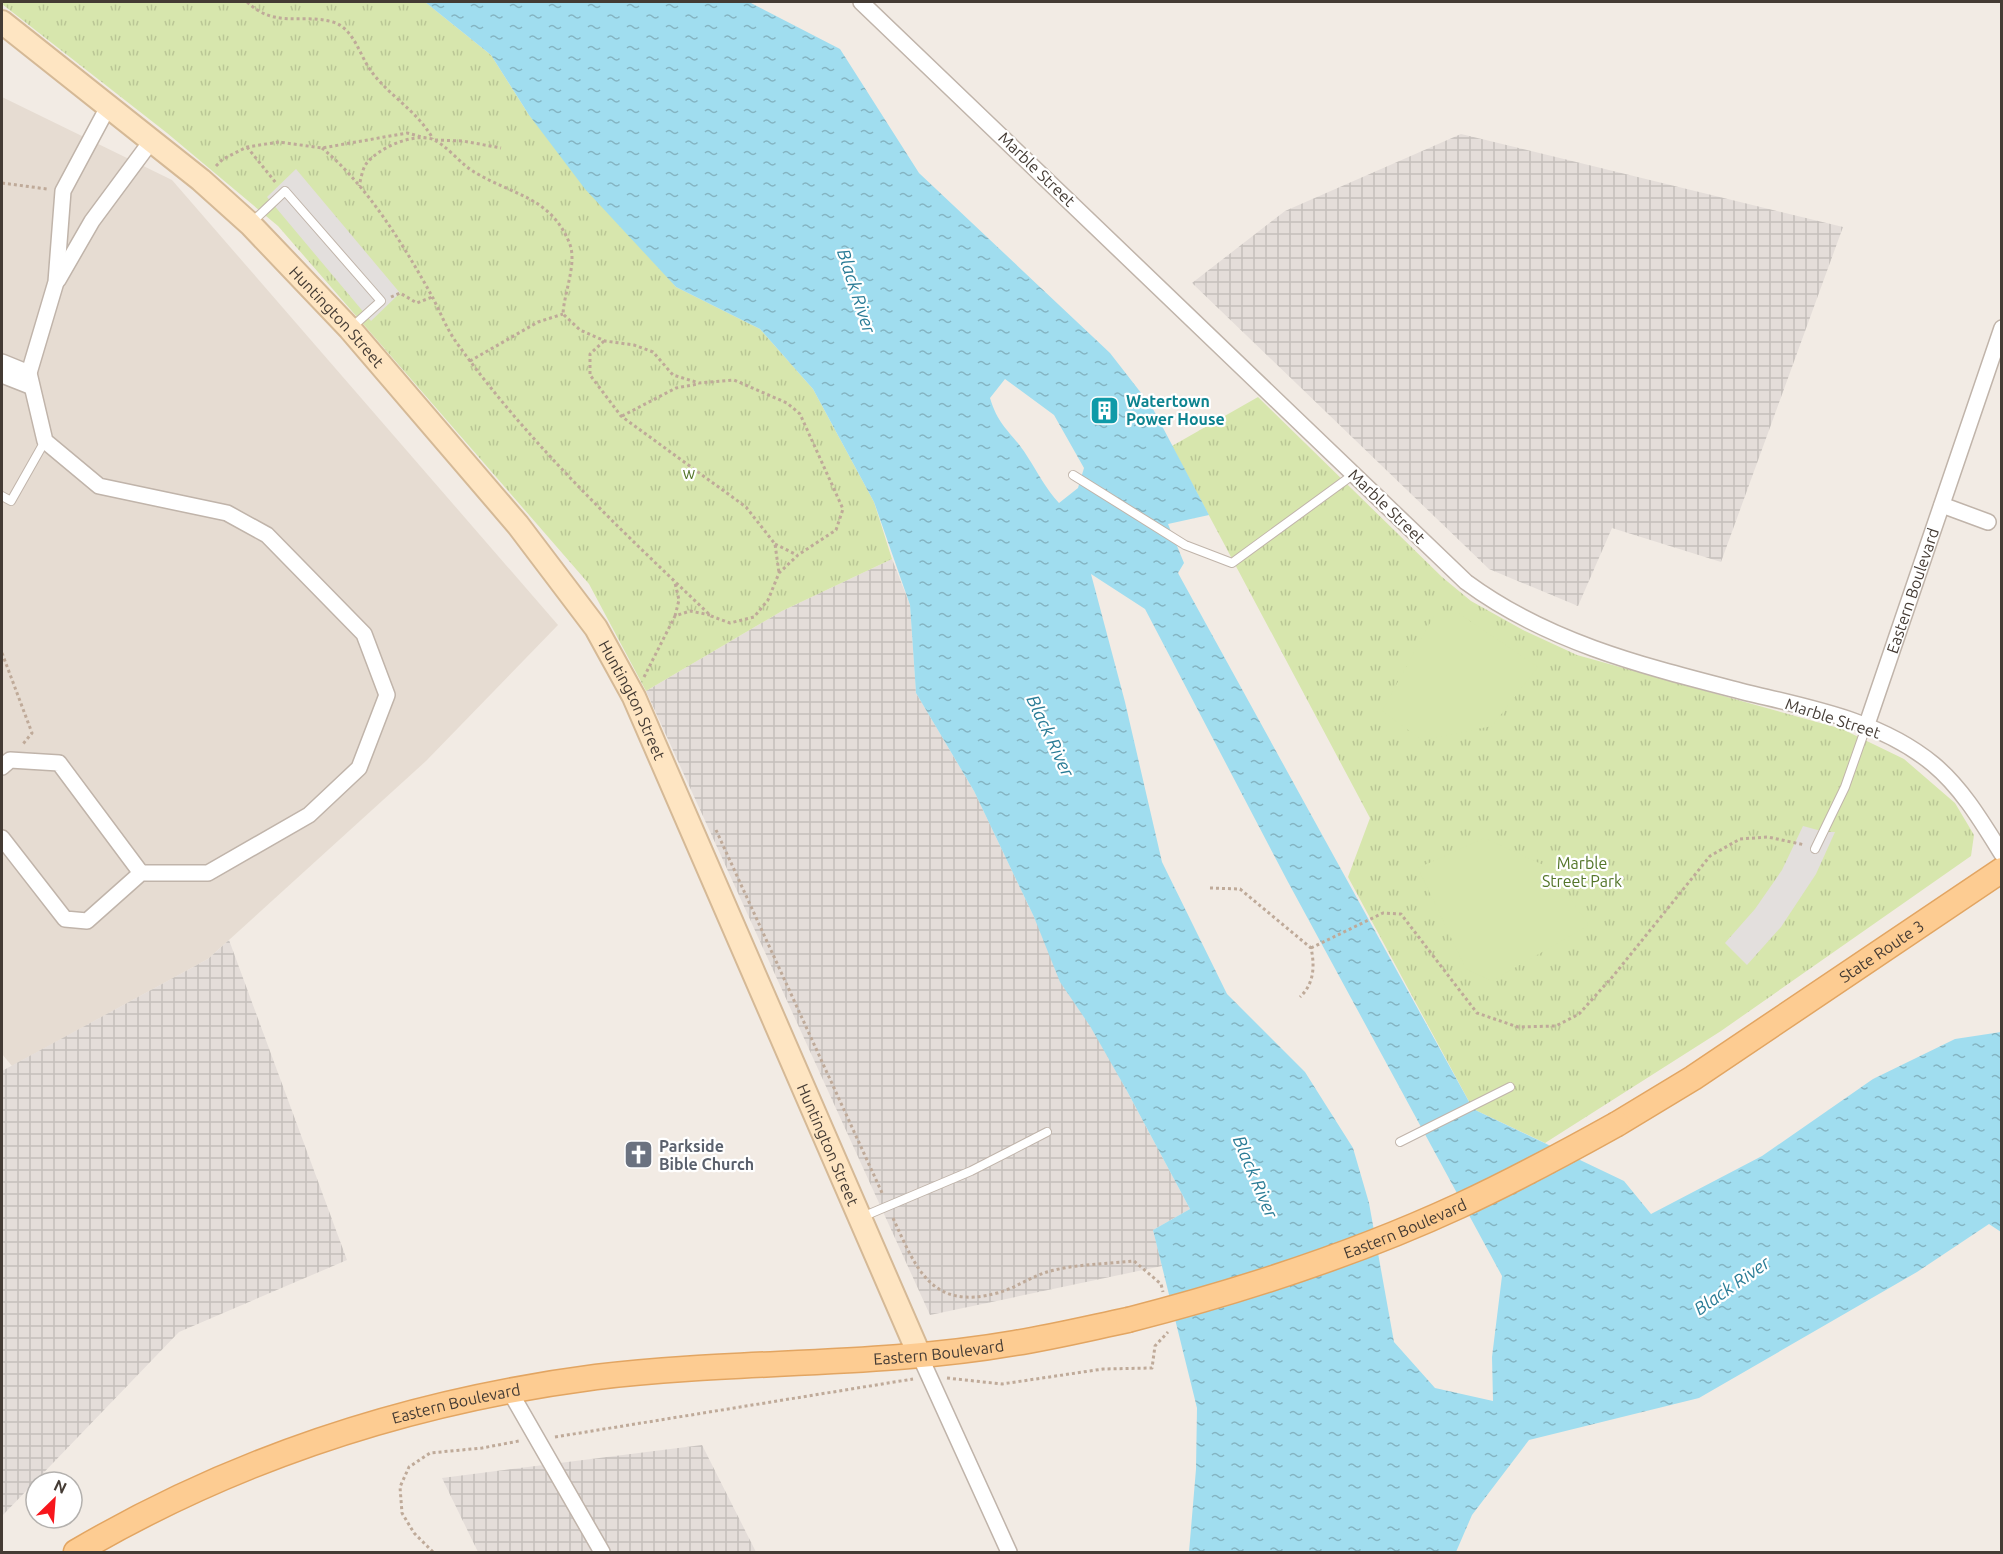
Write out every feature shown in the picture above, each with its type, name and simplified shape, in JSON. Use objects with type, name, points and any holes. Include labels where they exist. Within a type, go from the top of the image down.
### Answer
[{"type":"main road","name":"State Route 3","points":[[1763,1031],[2001,870]]},
{"type":"main road","name":"Eastern Boulevard","points":[[76,1552],[192,1490],[316,1440],[389,1418],[509,1390],[598,1377],[920,1354],[1014,1344],[1128,1320],[1213,1298],[1371,1242],[1458,1207],[1542,1166],[1617,1124],[1763,1031]]},
{"type":"street","name":"Marble Street","points":[[861,2],[1466,582],[1519,618],[1581,645],[1662,671],[1825,712],[1899,741],[1932,763],[1952,782],[1981,820],[2001,854]]},
{"type":"street","name":"Huntington Street","points":[[2,22],[152,140],[250,224],[350,329],[518,525],[642,691],[861,1218],[930,1379],[1009,1552]]},
{"type":"street","points":[[2,838],[65,920],[87,921],[141,873],[208,873],[309,815],[359,768],[387,695],[364,634],[267,535],[227,513],[99,486],[45,441],[29,379],[56,282],[63,190],[109,105]]},
{"type":"street","points":[[56,282],[92,221],[152,140]]},
{"type":"street","name":"Eastern Boulevard","points":[[1866,727],[2001,328]]},
{"type":"street","points":[[2,362],[29,379]]},
{"type":"street","points":[[2,375],[29,379]]},
{"type":"street","points":[[1942,506],[1988,522]]},
{"type":"street","points":[[6,764],[59,763],[141,873]]},
{"type":"street","points":[[509,1390],[602,1552]]},
{"type":"lane","points":[[250,224],[285,191],[381,301],[350,329]]},
{"type":"lane","points":[[2,496],[11,501],[45,441]]},
{"type":"lane","points":[[1073,475],[1185,544],[1232,563],[1354,474]]},
{"type":"lane","name":"Eastern Boulevard","points":[[1815,849],[1845,787],[1866,727]]},
{"type":"lane","points":[[1400,1142],[1510,1087]]},
{"type":"lane","points":[[861,1218],[971,1171],[1047,1132]]},
{"type":"path","points":[[247,2],[273,19],[334,22],[352,36],[370,69],[424,123],[433,140]]},
{"type":"path","points":[[201,180],[223,159],[247,147],[279,142],[322,148],[407,133],[433,140],[475,173],[522,193],[556,218],[570,244],[572,266],[564,294],[563,314],[580,330],[605,341],[634,345],[653,352],[673,375],[699,384]]},
{"type":"path","points":[[359,186],[365,166],[376,154],[408,139],[463,141],[501,148]]},
{"type":"path","points":[[247,147],[263,170],[285,191]]},
{"type":"path","points":[[322,148],[340,162],[405,250],[457,343],[507,409],[547,454],[711,615]]},
{"type":"path","points":[[2,183],[63,190]]},
{"type":"path","points":[[381,301],[400,293],[417,303],[432,297]]},
{"type":"path","points":[[470,361],[538,322],[563,314]]},
{"type":"path","points":[[605,341],[590,354],[590,375],[621,416],[746,507],[775,544],[798,555]]},
{"type":"path","points":[[621,416],[676,388],[734,380],[787,402],[800,414],[843,508],[836,530],[798,555],[779,573],[768,600],[753,617],[730,623],[711,615],[690,611],[675,616]]},
{"type":"path","points":[[775,544],[779,573]]},
{"type":"path","points":[[642,691],[645,676],[675,616],[679,600],[675,582]]},
{"type":"path","points":[[2,652],[32,733],[6,764]]},
{"type":"path","points":[[642,691],[645,676]]},
{"type":"path","points":[[714,828],[917,1269],[939,1291],[967,1298],[998,1293],[1049,1271],[1134,1261]]},
{"type":"path","points":[[1311,948],[1383,913],[1401,914],[1461,995],[1478,1013],[1518,1027],[1556,1026],[1579,1014],[1614,975],[1710,856],[1740,839],[1750,838],[1777,839],[1815,849]]},
{"type":"path","points":[[1210,888],[1240,888],[1311,948],[1315,963],[1308,990],[1300,997]]},
{"type":"path","points":[[434,1552],[414,1533],[402,1513],[400,1487],[409,1467],[430,1453],[482,1448],[899,1381],[957,1377],[1002,1384],[1102,1369],[1152,1368]]},
{"type":"shaded area","points":[[2,97],[172,180],[558,625],[426,761],[208,959],[12,1066],[2,1054]]},
{"type":"shaded area","points":[[1461,134],[1843,227],[1721,562],[1612,528],[1578,606],[1489,569],[1192,283],[1285,211]]},
{"type":"shaded area","points":[[296,169],[400,293],[371,321],[267,197]]},
{"type":"shaded area","points":[[892,559],[910,605],[916,693],[974,791],[1034,917],[1190,1209],[1153,1230],[1162,1266],[930,1315],[646,691],[782,611]]},
{"type":"shaded area","points":[[1803,826],[1825,832],[1835,832],[1816,874],[1781,927],[1747,965],[1725,943],[1755,909],[1782,870]]},
{"type":"shaded area","points":[[229,940],[347,1260],[179,1332],[46,1470],[24,1470],[24,1493],[2,1516],[2,1071],[208,959]]},
{"type":"shaded area","points":[[702,1445],[756,1552],[478,1552],[442,1478]]},
{"type":"green space","name":"w","points":[[2,2],[425,2],[491,55],[529,115],[676,287],[760,329],[813,389],[874,502],[892,559],[782,611],[646,691],[589,584],[278,226],[167,133]]},
{"type":"green space","name":"Marble Street Park","points":[[1258,397],[1442,577],[1471,601],[1523,630],[1577,655],[1842,729],[1904,759],[1955,803],[1974,835],[1971,856],[1721,1031],[1545,1143],[1473,1109],[1348,877],[1370,818],[1172,446]]},
{"type":"green space","points":[[1458,613],[1538,667],[1492,726],[1422,740],[1382,711],[1435,614]]},
{"type":"green space","points":[[1484,838],[1548,867],[1589,925],[1492,981],[1466,969],[1418,868]]},
{"type":"water","name":"Black River","points":[[425,2],[749,2],[840,49],[919,173],[1110,353],[1152,407],[1209,515],[1168,524],[1184,563],[1178,573],[1473,1109],[1624,1181],[1651,1214],[1762,1156],[1873,1079],[1955,1039],[2001,1032],[2001,1232],[1989,1224],[1917,1272],[1699,1398],[1529,1440],[1472,1515],[1456,1552],[1189,1552],[1196,1469],[1197,1408],[1153,1230],[1190,1209],[1090,1026],[1060,982],[1034,917],[974,791],[916,693],[910,605],[874,502],[813,389],[760,329],[676,287],[585,189],[529,115],[491,55]],"holes":[[[1005,379],[1054,415],[1084,468],[1078,488],[1059,503],[997,416],[990,398]],[[1091,574],[1145,609],[1288,882],[1502,1276],[1492,1357],[1493,1401],[1435,1388],[1394,1342],[1369,1203],[1353,1148],[1305,1072],[1227,994],[1162,862],[1125,702]]]},
{"type":"place","name":"Watertown Power House","points":[[1105,410]]},
{"type":"place","name":"Parkside Bible Church","points":[[638,1155]]}]
